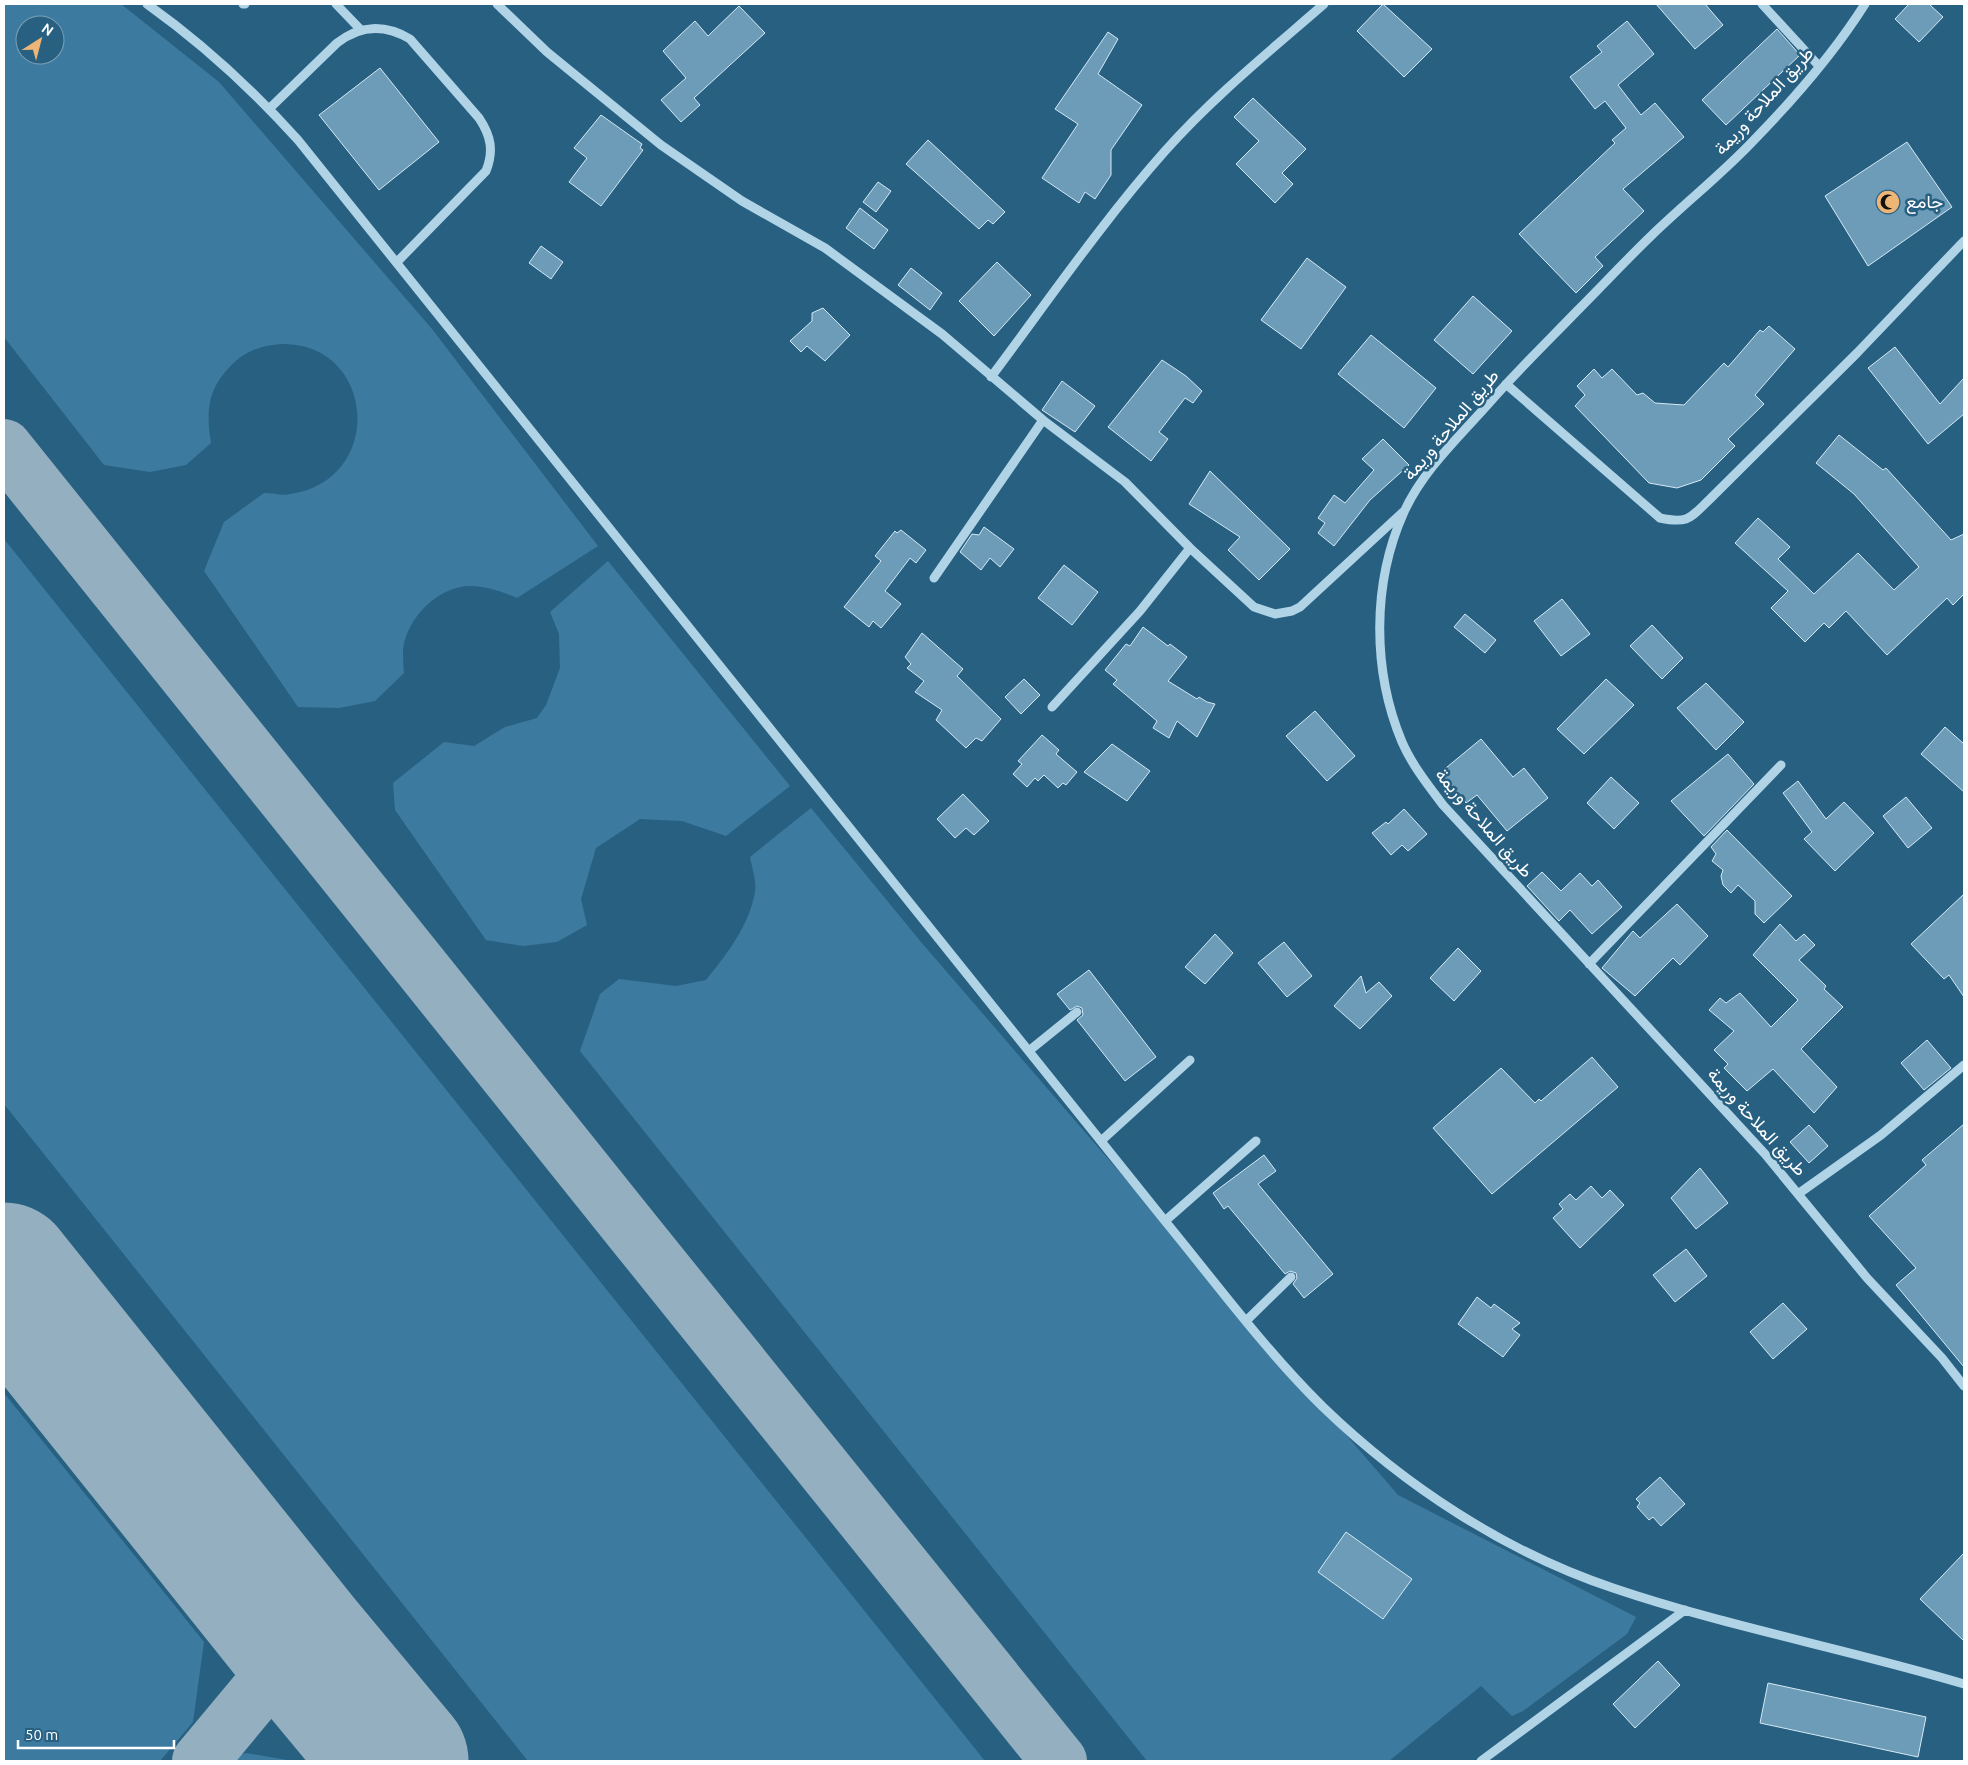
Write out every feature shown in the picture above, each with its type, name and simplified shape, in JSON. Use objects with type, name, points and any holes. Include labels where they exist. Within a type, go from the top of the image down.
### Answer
[{"type":"street","points":[[147,4],[207,50],[270,108],[298,140],[1030,1050],[1165,1221],[1283,1365],[1365,1445],[1410,1480],[1450,1507],[1507,1541],[1559,1566],[1612,1588],[1685,1610],[1964,1684]]},
{"type":"street","points":[[336,4],[360,29]]},
{"type":"street","points":[[497,4],[547,52],[661,145],[742,202],[825,248],[942,334],[1042,420],[1125,482],[1190,548],[1254,607],[1264,612],[1284,614],[1300,607],[1405,510]]},
{"type":"street","points":[[991,377],[1092,241],[1164,152],[1205,109],[1324,4]]},
{"type":"street","points":[[1762,4],[1819,66]]},
{"type":"street","name":"طريق الملاحة وريمة","points":[[1865,4],[1847,32],[1754,141],[1650,237],[1506,384],[1422,480],[1405,510],[1393,539],[1386,569],[1381,603],[1382,673],[1390,709],[1403,743],[1420,775],[1443,805],[1697,1079],[1798,1194],[1867,1278],[1942,1358],[1964,1386]]},
{"type":"street","points":[[270,108],[348,34],[360,29],[386,28],[399,32],[410,39],[479,118],[487,130],[491,144],[491,158],[481,177],[397,262]]},
{"type":"street","points":[[1506,384],[1660,518],[1680,522],[1692,516],[1710,499],[1857,353],[1964,241]]},
{"type":"street","points":[[934,578],[1042,420]]},
{"type":"street","points":[[1052,707],[1140,611],[1190,548]]},
{"type":"street","points":[[1589,964],[1781,765]]},
{"type":"street","points":[[1030,1050],[1077,1012]]},
{"type":"street","points":[[1101,1141],[1190,1060]]},
{"type":"street","points":[[1798,1194],[1881,1136],[1964,1065]]},
{"type":"street","points":[[1165,1221],[1256,1141]]},
{"type":"street","points":[[1247,1320],[1292,1277]]},
{"type":"street","points":[[1481,1761],[1685,1610]]},
{"type":"shaded area","points":[[4,4],[121,4],[219,82],[432,329],[598,546],[517,598],[494,590],[472,586],[460,587],[436,597],[417,615],[410,626],[403,650],[404,673],[375,701],[339,708],[298,707],[204,571],[224,522],[264,493],[291,494],[322,483],[343,464],[355,439],[357,412],[351,386],[336,364],[312,349],[281,344],[253,350],[228,368],[215,387],[209,407],[211,443],[186,465],[150,472],[104,465],[4,337]]},
{"type":"shaded area","points":[[4,539],[985,1761],[528,1761],[4,1104]]},
{"type":"shaded area","points":[[608,561],[790,786],[726,836],[682,821],[640,819],[596,848],[581,899],[587,925],[557,942],[523,946],[486,940],[395,810],[393,783],[444,742],[474,746],[505,727],[537,718],[546,705],[560,668],[559,634],[550,612]]},
{"type":"shaded area","points":[[811,808],[921,942],[1398,1495],[1636,1617],[1627,1634],[1523,1711],[1512,1716],[1481,1686],[1389,1761],[1147,1761],[580,1051],[600,994],[619,979],[676,986],[706,980],[729,950],[748,916],[755,888],[750,857]]},
{"type":"shaded area","points":[[4,1393],[204,1642],[193,1722],[160,1761],[4,1761]]},
{"type":"shaded area","points":[[246,1753],[287,1760],[288,1761],[215,1761]]},
{"type":"building","points":[[1383,4],[1432,49],[1404,77],[1357,31]]},
{"type":"building","points":[[1656,4],[1705,4],[1723,25],[1695,49]]},
{"type":"building","points":[[1909,4],[1929,4],[1943,17],[1919,42],[1895,19]]},
{"type":"building","points":[[739,6],[765,33],[694,98],[700,105],[681,122],[661,100],[686,78],[663,51],[695,21],[708,36]]},
{"type":"building","points":[[1627,21],[1654,54],[1618,85],[1641,115],[1655,103],[1684,137],[1623,189],[1644,211],[1595,257],[1603,266],[1576,293],[1519,234],[1615,143],[1612,140],[1626,128],[1605,101],[1595,109],[1570,77],[1602,52],[1597,46]]},
{"type":"building","points":[[1777,29],[1800,55],[1726,125],[1702,100]]},
{"type":"building","points":[[1108,32],[1118,39],[1098,74],[1142,105],[1111,150],[1111,175],[1095,199],[1085,192],[1079,203],[1042,178],[1078,124],[1055,109]]},
{"type":"building","points":[[380,68],[439,142],[379,190],[319,115]]},
{"type":"building","points":[[1253,98],[1306,149],[1282,173],[1293,184],[1275,203],[1236,164],[1259,141],[1234,117]]},
{"type":"building","points":[[601,115],[642,144],[640,148],[643,150],[601,206],[569,182],[587,158],[574,148]]},
{"type":"building","points":[[928,140],[1005,212],[993,224],[988,220],[979,229],[906,164]]},
{"type":"building","name":"جامع","points":[[1907,142],[1952,207],[1868,266],[1825,196]]},
{"type":"building","points":[[878,182],[891,191],[876,212],[863,202]]},
{"type":"building","points":[[860,208],[888,230],[874,249],[846,228]]},
{"type":"building","points":[[541,246],[563,262],[551,279],[529,263]]},
{"type":"building","points":[[1307,258],[1346,287],[1301,349],[1261,320]]},
{"type":"building","points":[[997,262],[1031,295],[994,336],[959,301]]},
{"type":"building","points":[[911,268],[942,293],[930,310],[898,285]]},
{"type":"building","points":[[1473,296],[1512,331],[1473,374],[1434,340]]},
{"type":"building","points":[[823,308],[850,335],[825,361],[807,346],[801,352],[790,341],[812,321],[812,313]]},
{"type":"building","points":[[1769,326],[1795,349],[1755,395],[1764,404],[1728,439],[1735,446],[1701,480],[1677,488],[1649,483],[1575,406],[1585,395],[1577,386],[1594,369],[1602,378],[1612,369],[1637,395],[1643,393],[1655,403],[1684,405],[1724,363],[1728,367],[1760,330],[1763,332]]},
{"type":"building","points":[[1371,335],[1436,388],[1404,428],[1338,374]]},
{"type":"building","points":[[1895,347],[1940,404],[1964,378],[1964,414],[1928,444],[1868,368]]},
{"type":"building","points":[[1162,360],[1186,376],[1202,391],[1193,403],[1185,398],[1159,432],[1168,439],[1151,461],[1108,427]]},
{"type":"building","points":[[1062,381],[1095,406],[1075,432],[1042,410]]},
{"type":"building","points":[[1839,435],[1883,470],[1886,468],[1951,540],[1964,534],[1964,594],[1953,605],[1947,598],[1887,655],[1846,611],[1829,628],[1824,623],[1805,642],[1771,608],[1788,591],[1735,543],[1758,518],[1790,547],[1778,559],[1814,594],[1858,553],[1894,590],[1919,567],[1854,494],[1816,463]]},
{"type":"building","points":[[1383,439],[1409,465],[1370,500],[1334,546],[1318,533],[1325,523],[1318,518],[1334,495],[1345,503],[1374,470],[1362,459]]},
{"type":"building","points":[[1210,471],[1290,549],[1259,580],[1228,550],[1240,537],[1189,504]]},
{"type":"building","points":[[984,527],[1014,549],[1000,567],[990,558],[981,570],[960,552],[972,534],[979,535]]},
{"type":"building","points":[[901,530],[926,550],[916,563],[910,558],[885,591],[901,604],[881,628],[873,621],[869,627],[844,607],[881,561],[875,556],[895,531],[897,533]]},
{"type":"building","points":[[1064,565],[1098,592],[1072,625],[1038,598]]},
{"type":"building","points":[[1562,599],[1590,634],[1561,656],[1534,621]]},
{"type":"building","points":[[1465,614],[1496,640],[1485,653],[1454,627]]},
{"type":"building","points":[[1652,625],[1683,658],[1662,679],[1630,646]]},
{"type":"building","points":[[1143,627],[1168,646],[1170,644],[1187,657],[1168,681],[1197,699],[1199,697],[1215,704],[1197,737],[1177,721],[1169,738],[1153,728],[1157,721],[1113,684],[1117,680],[1105,670],[1126,644],[1130,646]]},
{"type":"building","points":[[922,633],[963,669],[957,676],[1001,719],[982,741],[976,738],[966,748],[936,720],[942,710],[915,692],[924,681],[907,668],[911,664],[905,657]]},
{"type":"building","points":[[1024,679],[1040,695],[1021,714],[1005,697]]},
{"type":"building","points":[[1606,679],[1634,705],[1584,754],[1557,729]]},
{"type":"building","points":[[1706,683],[1744,722],[1716,750],[1677,708]]},
{"type":"building","points":[[1315,711],[1355,756],[1327,781],[1286,736]]},
{"type":"building","points":[[1945,727],[1964,744],[1964,792],[1921,754]]},
{"type":"building","points":[[1042,735],[1059,750],[1056,754],[1077,772],[1066,785],[1063,783],[1058,788],[1044,775],[1038,781],[1035,778],[1027,787],[1013,774],[1022,764],[1018,761]]},
{"type":"building","points":[[1481,739],[1513,777],[1524,768],[1548,798],[1507,831],[1477,795],[1466,803],[1441,772]]},
{"type":"building","points":[[1112,744],[1150,771],[1127,801],[1084,772]]},
{"type":"building","points":[[1728,754],[1754,784],[1704,836],[1671,801]]},
{"type":"building","points":[[1611,777],[1639,803],[1614,829],[1587,803]]},
{"type":"building","points":[[1798,781],[1826,819],[1844,802],[1874,833],[1835,871],[1804,839],[1812,832],[1783,793]]},
{"type":"building","points":[[963,794],[989,821],[974,835],[966,828],[955,838],[937,819]]},
{"type":"building","points":[[1906,797],[1932,828],[1908,848],[1883,816]]},
{"type":"building","points":[[1404,809],[1427,834],[1408,851],[1402,845],[1391,855],[1372,833],[1386,822],[1388,824]]},
{"type":"building","points":[[1727,830],[1792,896],[1764,923],[1755,914],[1755,901],[1738,885],[1731,893],[1723,885],[1721,876],[1723,870],[1712,861],[1716,854],[1711,847]]},
{"type":"building","points":[[1542,872],[1561,891],[1580,873],[1592,886],[1598,880],[1622,907],[1592,934],[1570,910],[1559,921],[1527,886]]},
{"type":"building","points":[[1964,894],[1964,997],[1949,975],[1944,979],[1911,944]]},
{"type":"building","points":[[1677,904],[1708,936],[1680,965],[1673,958],[1635,996],[1602,968],[1633,931],[1640,938]]},
{"type":"building","points":[[1780,924],[1796,941],[1804,934],[1815,945],[1799,960],[1826,986],[1824,989],[1843,1007],[1801,1049],[1837,1087],[1814,1113],[1773,1069],[1747,1091],[1724,1068],[1728,1064],[1714,1050],[1734,1031],[1709,1010],[1720,998],[1726,1003],[1740,993],[1771,1027],[1798,1000],[1753,955]]},
{"type":"building","points":[[1215,934],[1233,953],[1205,984],[1185,967]]},
{"type":"building","points":[[1284,942],[1312,976],[1287,997],[1258,963]]},
{"type":"building","points":[[1458,948],[1481,971],[1454,1001],[1430,978]]},
{"type":"building","points":[[1089,970],[1156,1057],[1125,1081],[1077,1020],[1083,1015],[1082,1008],[1077,1006],[1070,1010],[1057,994]]},
{"type":"building","points":[[1361,976],[1366,993],[1379,982],[1392,996],[1360,1029],[1334,1006]]},
{"type":"building","points":[[1927,1040],[1951,1068],[1924,1090],[1901,1063]]},
{"type":"building","points":[[1592,1057],[1618,1087],[1492,1194],[1433,1128],[1501,1068],[1535,1103],[1539,1099],[1541,1101]]},
{"type":"building","points":[[1964,1124],[1964,1367],[1896,1285],[1916,1268],[1869,1216],[1926,1165],[1922,1160]]},
{"type":"building","points":[[1809,1125],[1828,1146],[1809,1163],[1790,1142]]},
{"type":"building","points":[[1264,1155],[1276,1171],[1258,1184],[1333,1274],[1304,1298],[1293,1284],[1297,1278],[1296,1273],[1290,1271],[1285,1274],[1228,1206],[1224,1209],[1213,1193]]},
{"type":"building","points":[[1700,1168],[1728,1203],[1696,1229],[1671,1198]]},
{"type":"building","points":[[1591,1186],[1602,1198],[1610,1190],[1624,1205],[1580,1248],[1553,1218],[1563,1209],[1559,1204],[1570,1194],[1576,1200]]},
{"type":"building","points":[[1686,1249],[1707,1276],[1675,1302],[1653,1275]]},
{"type":"building","points":[[1477,1297],[1491,1308],[1494,1304],[1520,1323],[1512,1329],[1520,1335],[1503,1357],[1458,1324]]},
{"type":"building","points":[[1783,1303],[1807,1329],[1773,1359],[1750,1332]]},
{"type":"building","points":[[1660,1477],[1685,1504],[1661,1526],[1653,1517],[1649,1520],[1637,1507],[1640,1503],[1636,1499]]},
{"type":"building","points":[[1346,1532],[1412,1579],[1383,1619],[1318,1572]]},
{"type":"building","points":[[1964,1553],[1964,1641],[1920,1599]]},
{"type":"building","points":[[1658,1661],[1680,1685],[1635,1728],[1613,1704]]},
{"type":"building","points":[[1768,1683],[1926,1717],[1918,1757],[1760,1723]]},
{"type":"taxiway","points":[[4,447],[1059,1761]]},
{"type":"taxiway","points":[[200,1761],[299,1642]]},
{"type":"runway","points":[[4,1273],[299,1642],[398,1761]]},
{"type":"place","name":"جامع","points":[[1888,202]]}]
